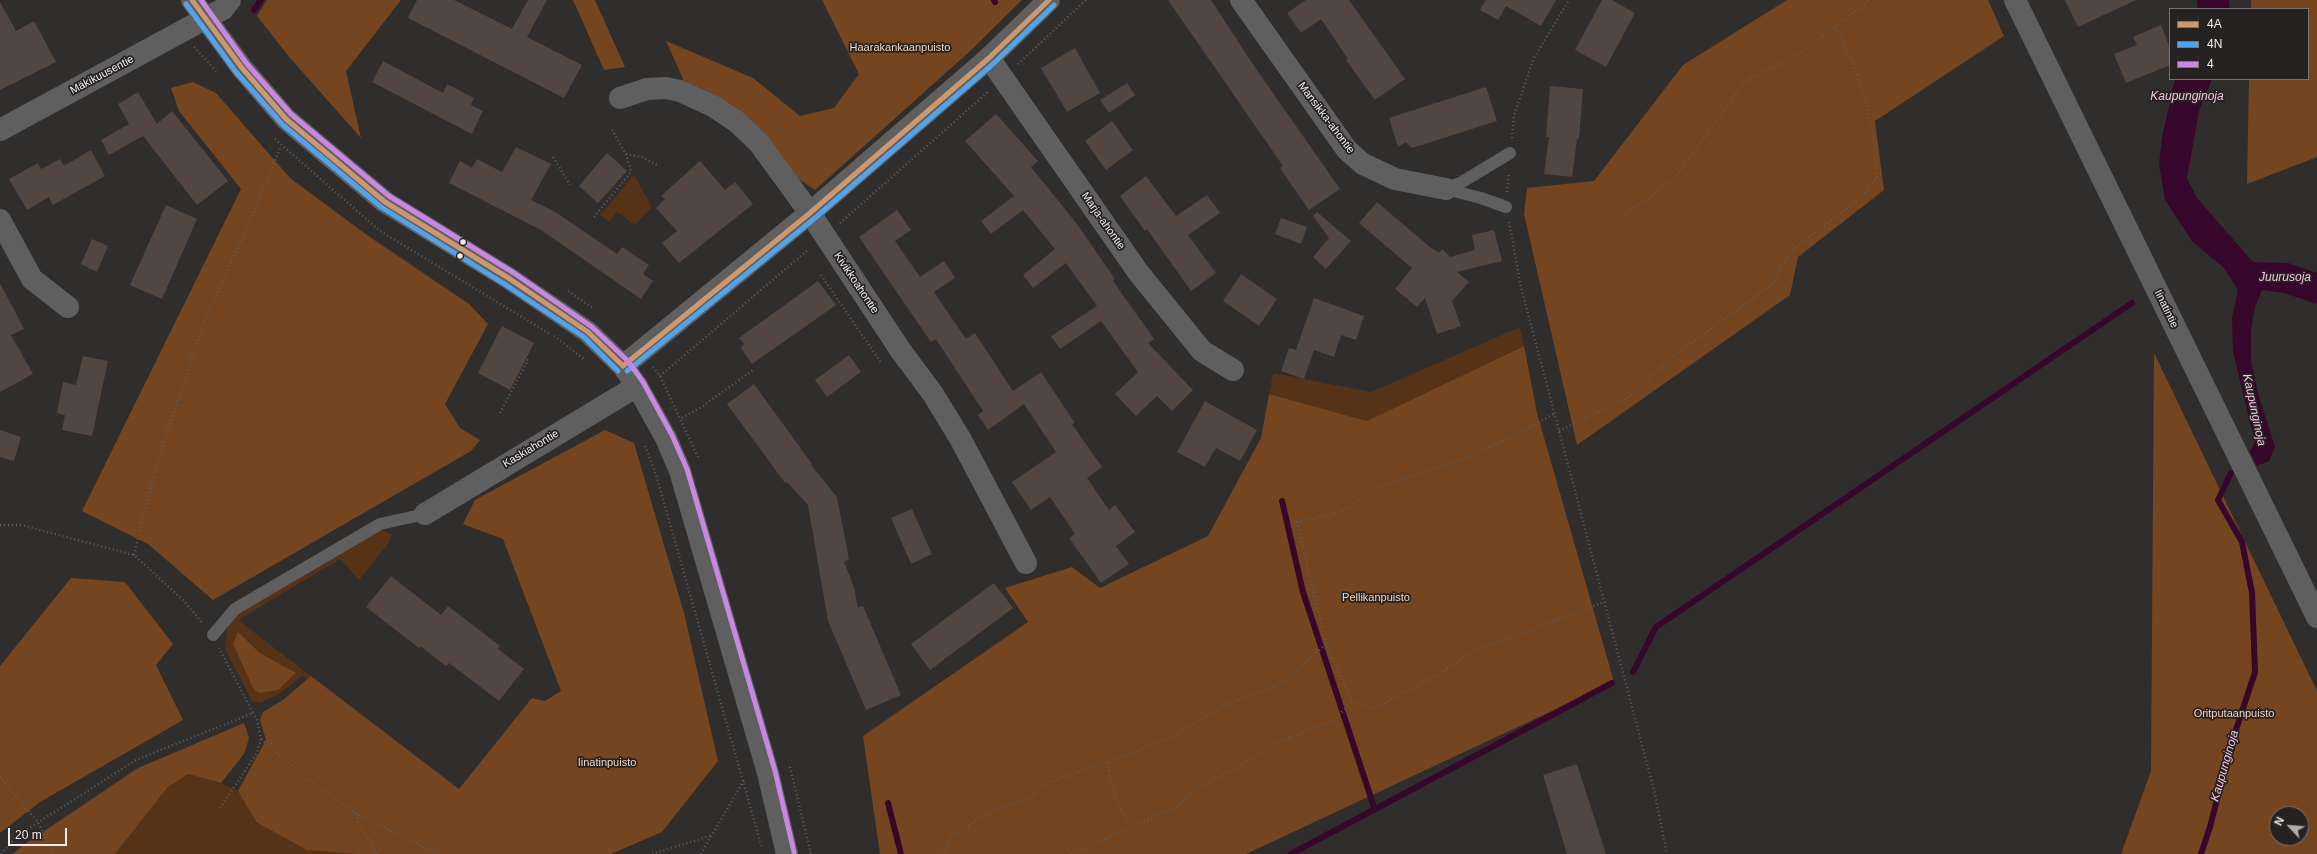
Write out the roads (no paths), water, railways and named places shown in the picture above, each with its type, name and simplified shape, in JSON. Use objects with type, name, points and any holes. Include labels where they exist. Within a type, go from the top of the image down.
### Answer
[{"type":"street","points":[[192,0],[204,20],[286,119],[385,202],[510,279],[588,332],[623,366],[637,386],[666,438],[680,470],[768,773],[787,854]]},
{"type":"street","name":"Mäkikuusentie","points":[[0,130],[204,20],[223,9],[230,0]]},
{"type":"street","points":[[623,366],[810,213],[989,58],[1049,0]]},
{"type":"street","name":"Mansikka-ahontie","points":[[1241,0],[1347,150],[1363,164],[1395,179],[1446,189]]},
{"type":"street","name":"Iinatintie","points":[[2015,0],[2317,618]]},
{"type":"street","name":"Marja-ahontie","points":[[989,58],[1004,77],[1138,272],[1202,351],[1233,370]]},
{"type":"street","name":"Kivikkoahontie","points":[[620,98],[647,89],[666,88],[680,91],[713,106],[737,122],[759,143],[810,213],[957,433],[1026,563]]},
{"type":"street","points":[[0,220],[32,279],[68,307]]},
{"type":"street","name":"Kaskiahontie","points":[[425,514],[637,386]]},
{"type":"lane","points":[[1446,189],[1462,182],[1510,153]]},
{"type":"lane","points":[[1446,189],[1481,198],[1506,207]]},
{"type":"lane","points":[[213,635],[235,609],[380,524],[425,514]]},
{"type":"water","points":[[2197,0],[2229,0],[2230,8],[2198,8]]},
{"type":"water","name":"Kaupunginoja","points":[[2175,80],[2212,80],[2199,111],[2187,178],[2197,198],[2253,262],[2288,263],[2317,273],[2317,304],[2284,293],[2262,290],[2255,307],[2251,331],[2251,362],[2259,397],[2275,447],[2269,461],[2257,466],[2250,452],[2255,442],[2233,352],[2232,318],[2238,290],[2224,268],[2192,241],[2165,200],[2159,164],[2162,137]]},
{"type":"waterway","points":[[254,10],[261,0]]},
{"type":"waterway","points":[[1633,672],[1656,627],[2132,303]]},
{"type":"waterway","name":"Kaupunginoja","points":[[2201,854],[2210,827],[2230,748],[2255,672],[2252,593],[2242,542],[2218,500],[2231,473]]},
{"type":"waterway","points":[[1282,501],[1303,592],[1375,810]]},
{"type":"waterway","points":[[1291,854],[1612,683]]},
{"type":"waterway","points":[[888,803],[901,854]]},
{"type":"park label","name":"Haarakankaanpuisto","points":[[900,48]]},
{"type":"park label","name":"Pellikanpuisto","points":[[1376,598]]},
{"type":"park label","name":"Oritputaanpuisto","points":[[2234,714]]},
{"type":"park label","name":"Iinatinpuisto","points":[[607,763]]},
{"type":"water label","name":"Juurusoja","points":[[2285,278]]}]
